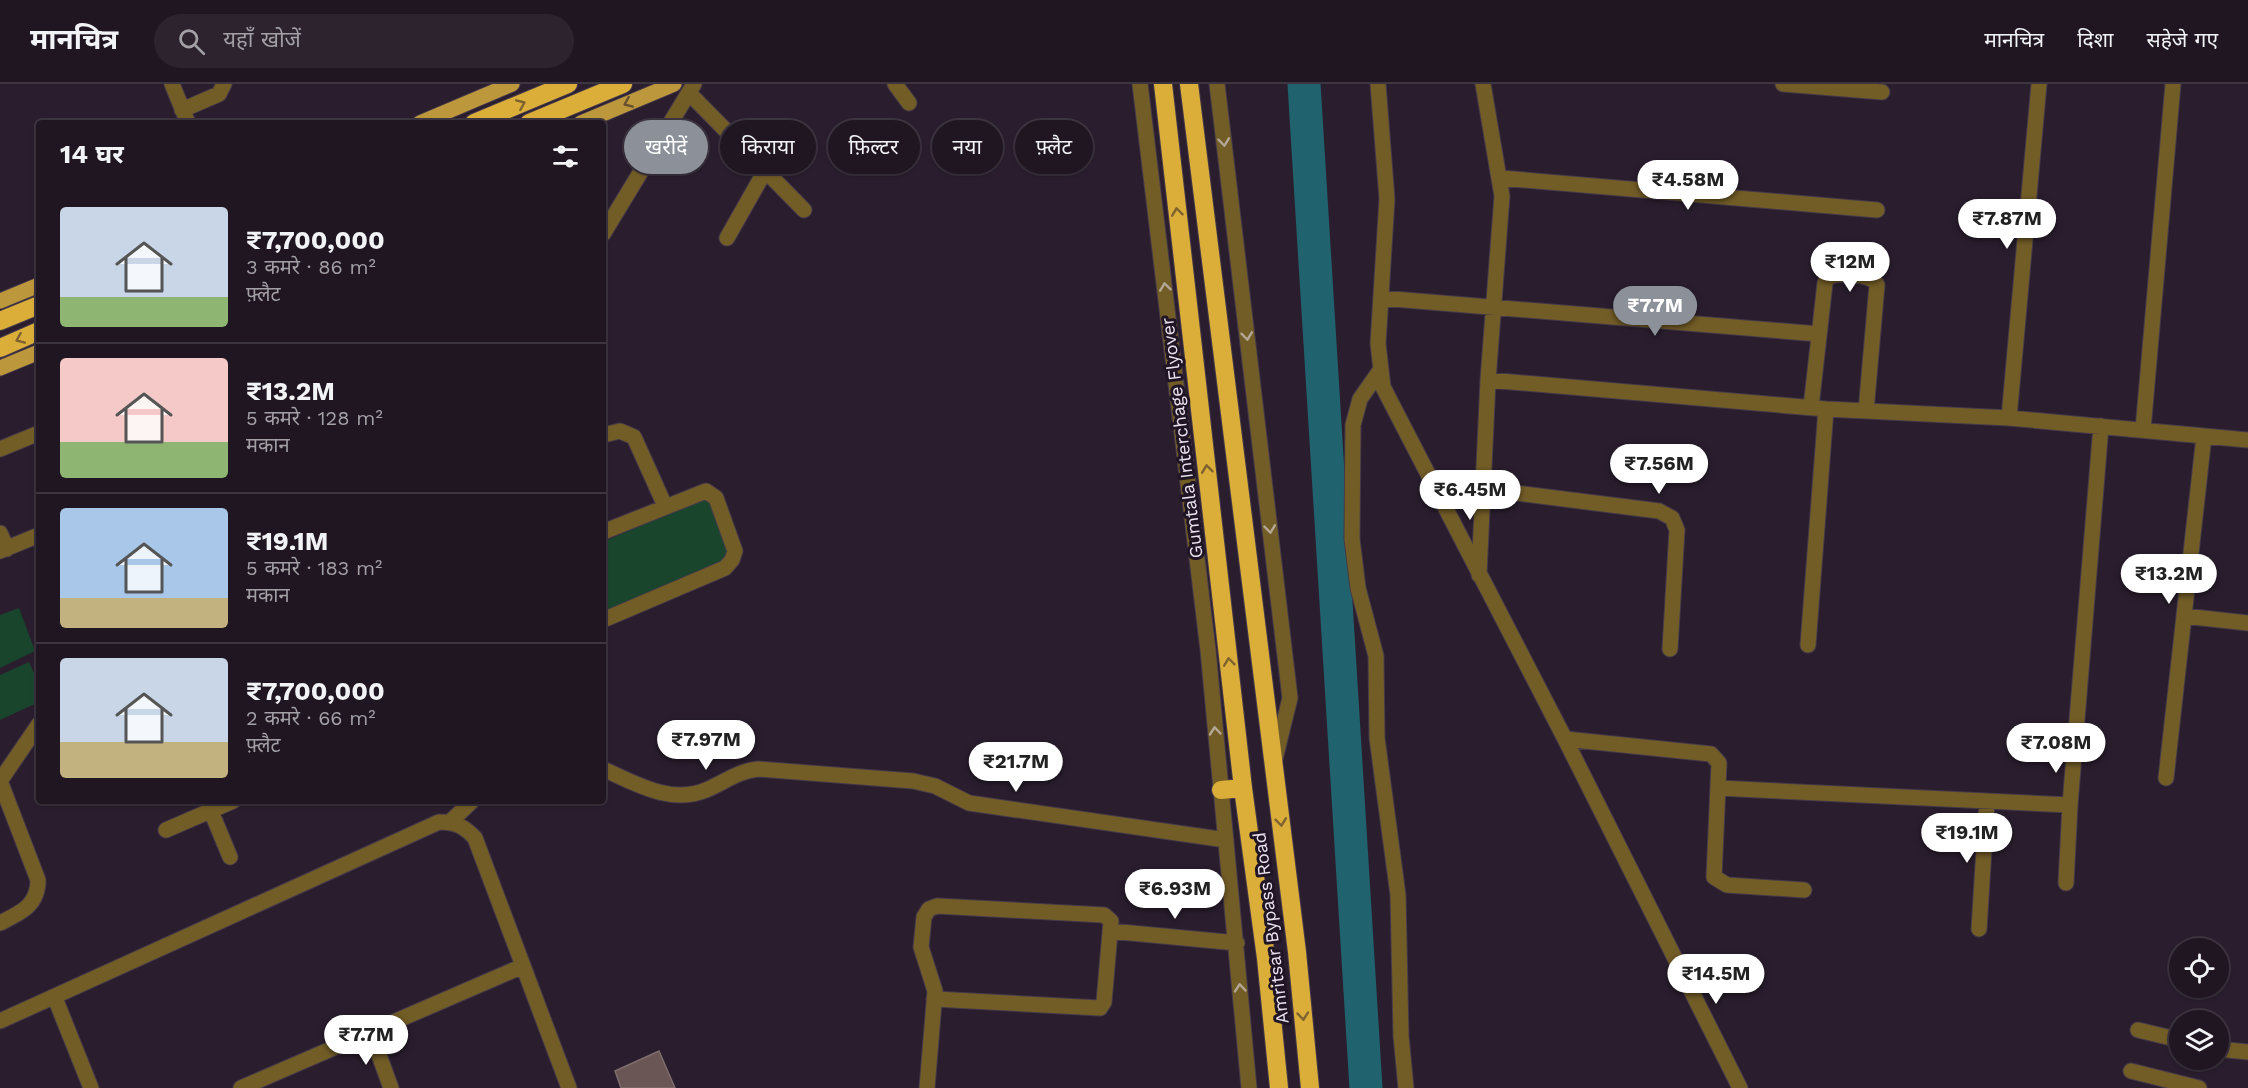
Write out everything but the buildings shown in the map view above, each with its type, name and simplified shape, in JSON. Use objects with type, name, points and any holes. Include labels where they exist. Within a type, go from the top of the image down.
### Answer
[{"type":"highway","points":[[481,120],[568,84]]},
{"type":"highway","points":[[536,120],[623,84]]},
{"type":"highway","name":"Gumtala Interchage Flyover","points":[[1163,84],[1243,788]]},
{"type":"highway","points":[[1189,84],[1273,764]]},
{"type":"highway","points":[[0,321],[36,306]]},
{"type":"highway","points":[[0,348],[36,332]]},
{"type":"highway","name":"Amritsar Bypass Road","points":[[1273,764],[1297,952],[1310,1088]]},
{"type":"highway","points":[[1221,790],[1243,788]]},
{"type":"highway","name":"Amritsar Bypass Road","points":[[1243,788],[1266,958],[1279,1088]]},
{"type":"main road","points":[[427,120],[512,84]]},
{"type":"main road","points":[[588,120],[674,84]]},
{"type":"main road","points":[[0,302],[36,286]]},
{"type":"main road","points":[[0,368],[36,353]]},
{"type":"street","points":[[171,84],[185,117],[219,94],[224,84]]},
{"type":"street","points":[[895,84],[909,103]]},
{"type":"street","points":[[1140,84],[1208,650],[1249,1088]]},
{"type":"street","points":[[1217,84],[1290,698],[1273,764]]},
{"type":"street","points":[[1378,84],[1387,199],[1378,344],[1379,372],[1389,404],[1565,739],[1740,1088]]},
{"type":"street","points":[[1479,575],[1488,380],[1502,215],[1501,178],[1483,84]]},
{"type":"street","points":[[1783,84],[1882,92]]},
{"type":"street","points":[[2009,418],[2039,84]]},
{"type":"street","points":[[2143,430],[2173,84]]},
{"type":"street","points":[[606,229],[692,89],[720,120]]},
{"type":"street","points":[[727,238],[763,174]]},
{"type":"street","points":[[768,174],[804,210]]},
{"type":"street","points":[[1501,178],[1877,210]]},
{"type":"street","points":[[1808,645],[1819,334],[1825,283],[1834,275],[1869,278],[1876,281],[1878,289],[1866,411]]},
{"type":"street","points":[[1381,298],[1819,334]]},
{"type":"street","points":[[1379,372],[1360,399],[1353,425],[1352,539],[1358,588],[1376,656],[1377,738],[1398,895],[1401,1036],[1406,1088]]},
{"type":"street","points":[[1488,380],[1818,408],[2009,418],[2248,440]]},
{"type":"street","points":[[2066,883],[2070,804],[2102,426]]},
{"type":"street","points":[[606,434],[620,430],[634,437],[665,506]]},
{"type":"street","points":[[0,449],[36,434]]},
{"type":"street","points":[[2166,778],[2204,436]]},
{"type":"street","points":[[1484,489],[1659,511],[1672,518],[1677,530],[1670,649]]},
{"type":"street","points":[[606,531],[703,491],[712,494],[735,551],[732,561],[725,568],[606,619]]},
{"type":"street","points":[[0,533],[3,550],[36,536]]},
{"type":"street","points":[[2184,616],[2248,623]]},
{"type":"street","points":[[0,923],[30,905],[36,897],[38,880],[0,781],[36,728]]},
{"type":"street","points":[[1565,739],[1707,752],[1719,763],[1714,877],[1727,885],[1804,890]]},
{"type":"street","points":[[606,769],[644,788],[680,795],[697,794],[742,771],[758,769],[913,781],[935,786],[969,803],[1226,840]]},
{"type":"street","points":[[1718,788],[2070,804]]},
{"type":"street","points":[[1979,929],[1987,801]]},
{"type":"street","points":[[166,830],[222,804],[230,857]]},
{"type":"street","points":[[450,822],[469,804]]},
{"type":"street","points":[[0,1021],[439,822],[450,822],[469,830],[476,838],[569,1088]]},
{"type":"street","points":[[927,1088],[934,999],[932,976],[921,947],[924,917],[933,907],[1104,915],[1111,921],[1104,1002],[1100,1008],[934,999]]},
{"type":"street","points":[[1110,931],[1237,943]]},
{"type":"street","points":[[241,1088],[523,966]]},
{"type":"street","points":[[55,998],[91,1088]]},
{"type":"street","points":[[2138,1030],[2169,1037]]},
{"type":"street","points":[[371,1032],[391,1088]]},
{"type":"street","points":[[2229,1050],[2248,1052]]},
{"type":"street","points":[[2131,1071],[2199,1088]]},
{"type":"green space","points":[[713,494],[734,559],[606,615],[606,541]]},
{"type":"green space","points":[[19,608],[35,651],[0,668],[0,615]]},
{"type":"green space","points":[[29,662],[36,677],[36,703],[0,720],[0,675]]},
{"type":"waterway","points":[[1304,84],[1366,1088]]}]
